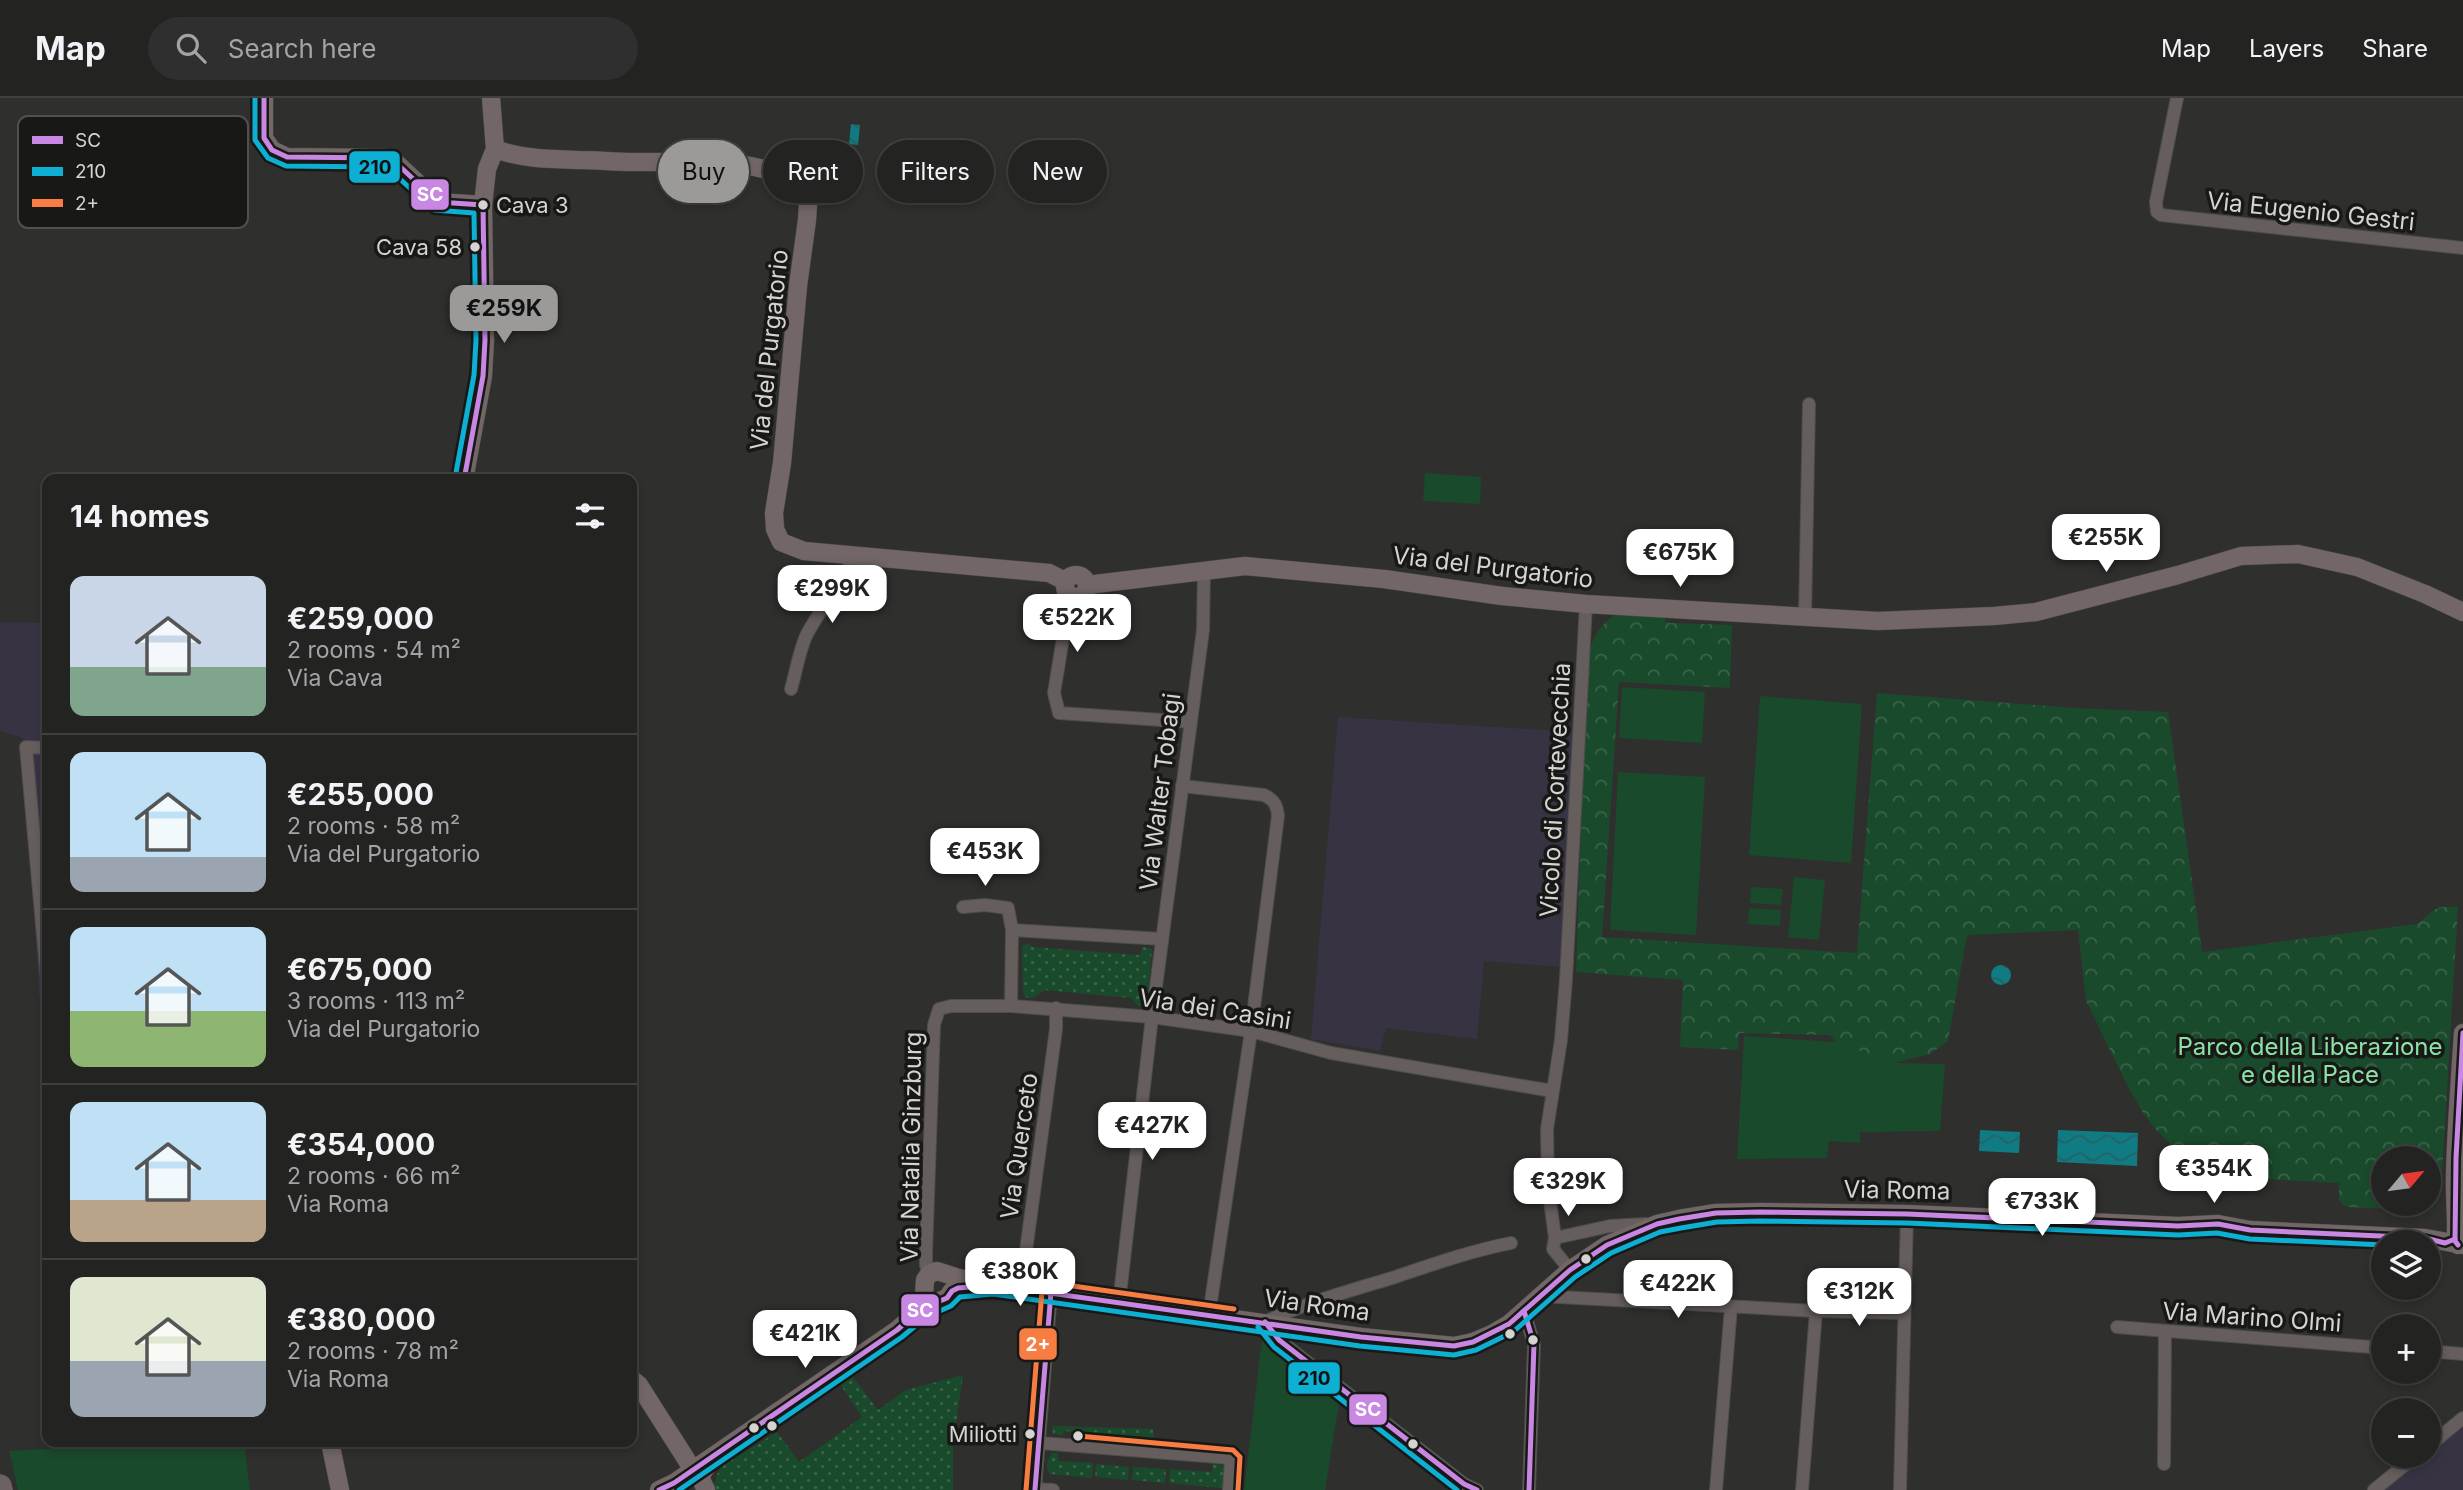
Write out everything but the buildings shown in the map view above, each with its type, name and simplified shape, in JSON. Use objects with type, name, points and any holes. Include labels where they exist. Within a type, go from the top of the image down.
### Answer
[{"type":"street","points":[[264,98],[264,138],[272,150],[288,156],[385,158],[395,162],[438,202],[483,205]]},
{"type":"street","points":[[465,474],[482,376],[485,340],[483,205],[487,169],[495,149],[491,98]]},
{"type":"street","name":"Via Eugenio Gestri","points":[[2177,98],[2156,202],[2157,212],[2167,217],[2463,248]]},
{"type":"street","name":"Via del Purgatorio","points":[[495,149],[509,155],[545,159],[715,161],[750,164],[800,183],[808,204],[807,220],[782,463],[774,513],[775,529],[780,542],[792,548],[1049,573],[1068,588],[1075,574],[1084,577],[1087,585],[1245,566],[1337,574],[1586,604],[1878,621],[2036,612],[2241,556],[2298,554],[2357,568],[2462,609]]},
{"type":"street","points":[[1805,617],[1809,404]]},
{"type":"street","points":[[791,689],[805,638],[845,578],[854,556]]},
{"type":"street","name":"Via Walter Tobagi","points":[[1119,1303],[1152,1017],[1203,630],[1204,571]]},
{"type":"street","points":[[1068,588],[1054,694],[1059,713],[1191,722]]},
{"type":"street","name":"Vicolo di Cortevecchia","points":[[1552,1091],[1561,1040],[1566,979],[1586,604]]},
{"type":"street","points":[[42,748],[26,747],[42,924]]},
{"type":"street","points":[[1182,786],[1264,795],[1272,799],[1277,806],[1278,816],[1251,1031],[1209,1315]]},
{"type":"street","points":[[963,907],[985,905],[1008,908],[1012,930],[1011,1006]]},
{"type":"street","points":[[1012,930],[1162,939]]},
{"type":"street","name":"Via Natalia Ginzburg","points":[[939,1287],[926,1265],[934,1025],[939,1009],[951,1006],[1011,1006]]},
{"type":"street","name":"Via dei Casini","points":[[1011,1006],[1152,1017],[1251,1031],[1331,1053],[1552,1091]]},
{"type":"street","name":"Via Querceto","points":[[1021,1288],[1056,1029],[1056,1008]]},
{"type":"street","points":[[2448,1239],[2455,1176],[2463,1033]]},
{"type":"street","points":[[1552,1091],[1547,1129],[1548,1186],[1555,1238],[1553,1249],[1570,1270]]},
{"type":"street","name":"Via Roma","points":[[1555,1238],[1609,1226],[1657,1224],[1716,1213],[1907,1214],[2178,1226],[2189,1232],[2206,1234],[2250,1230],[2448,1239]]},
{"type":"street","points":[[1900,1490],[1907,1214]]},
{"type":"street","name":"Via Roma","points":[[939,1287],[993,1285],[1021,1288],[1361,1337],[1454,1346],[1492,1334],[1524,1311],[1570,1270],[1607,1245],[1657,1224]]},
{"type":"street","points":[[1477,1490],[1460,1487],[1279,1340],[1265,1322],[1280,1313],[1344,1292],[1511,1243]]},
{"type":"street","points":[[700,1481],[716,1454],[897,1330],[939,1287]]},
{"type":"street","points":[[1051,1292],[1035,1489],[1053,1490]]},
{"type":"street","points":[[1541,1296],[1816,1311],[1904,1313]]},
{"type":"street","points":[[1716,1490],[1731,1307]]},
{"type":"street","points":[[1524,1311],[1534,1344],[1529,1490]]},
{"type":"street","points":[[1802,1490],[1816,1311]]},
{"type":"street","name":"Via Marino Olmi","points":[[2117,1327],[2371,1347]]},
{"type":"street","points":[[2164,1464],[2165,1331]]},
{"type":"street","points":[[2441,1352],[2463,1354]]},
{"type":"street","points":[[637,1383],[700,1481]]},
{"type":"street","points":[[2441,1436],[2463,1418]]},
{"type":"street","points":[[1040,1443],[1231,1458],[1229,1490]]},
{"type":"street","points":[[331,1447],[341,1490]]},
{"type":"street","points":[[2374,1490],[2401,1468]]},
{"type":"street","points":[[666,1486],[700,1481]]},
{"type":"shaded area","points":[[0,622],[42,623],[42,1007],[39,996],[23,738],[0,731]]},
{"type":"shaded area","points":[[1338,717],[1574,732],[1561,967],[1484,961],[1477,1039],[1386,1028],[1380,1051],[1311,1039]]},
{"type":"shaded area","points":[[2463,1427],[2463,1490],[2382,1490],[2410,1468],[2441,1468],[2441,1444]]},
{"type":"green space","points":[[1425,473],[1481,477],[1480,504],[1423,501]]},
{"type":"green space","name":"Parco della Liberazione e della Pace","points":[[1616,614],[1665,617],[1665,622],[1671,623],[1732,625],[1730,688],[1619,682],[1602,937],[1857,953],[1877,693],[2074,708],[2168,712],[2202,952],[2417,924],[2439,907],[2458,907],[2442,1172],[2441,1146],[2371,1146],[2371,1208],[2346,1207],[2339,1200],[2339,1183],[2185,1175],[2184,1156],[2157,1131],[2143,1113],[2086,1001],[2078,930],[1967,935],[1948,1041],[1930,1054],[1889,1064],[1842,1050],[1830,1035],[1739,1033],[1738,1050],[1680,1047],[1683,980],[1576,972],[1586,684],[1592,644],[1607,621]]},
{"type":"green space","points":[[1622,687],[1705,692],[1702,743],[1619,738]]},
{"type":"green space","points":[[1760,696],[1862,704],[1851,863],[1749,855]]},
{"type":"green space","points":[[1618,772],[1705,777],[1696,935],[1610,930]]},
{"type":"green space","points":[[2014,865],[2015,884],[1996,885],[1995,866]]},
{"type":"green space","points":[[1794,877],[1825,880],[1819,940],[1788,937]]},
{"type":"green space","points":[[1751,887],[1783,889],[1781,905],[1750,903]]},
{"type":"green space","points":[[1749,908],[1781,910],[1780,926],[1748,924]]},
{"type":"green space","points":[[1029,943],[1032,947],[1140,955],[1142,947],[1152,949],[1148,995],[1144,1006],[1138,1006],[1131,998],[1045,990],[1035,997],[1027,998],[1023,994],[1022,946]]},
{"type":"green space","points":[[2349,1026],[2353,1042],[2322,1050],[2318,1034]]},
{"type":"green space","points":[[1744,1036],[1835,1042],[1894,1063],[1945,1064],[1940,1131],[1860,1132],[1860,1143],[1829,1141],[1827,1158],[1737,1159]]},
{"type":"green space","points":[[2273,1047],[2277,1064],[2247,1071],[2243,1054]]},
{"type":"green space","points":[[1262,1339],[1340,1398],[1325,1490],[1244,1490]]},
{"type":"green space","points":[[963,1375],[953,1445],[953,1490],[716,1490],[713,1486],[723,1465],[777,1432],[799,1462],[862,1417],[840,1384],[852,1376],[878,1410],[906,1390]]},
{"type":"green space","points":[[1052,1426],[1153,1429],[1154,1438],[1064,1431],[1062,1436],[1053,1433]]},
{"type":"green space","points":[[83,1447],[245,1447],[250,1490],[18,1490],[9,1451]]},
{"type":"green space","points":[[1052,1453],[1058,1453],[1058,1461],[1093,1463],[1092,1478],[1050,1474],[1048,1464]]},
{"type":"green space","points":[[1096,1464],[1129,1467],[1128,1480],[1095,1477]]},
{"type":"green space","points":[[1213,1464],[1224,1467],[1224,1485],[1220,1488],[1169,1483],[1170,1469],[1212,1472]]},
{"type":"green space","points":[[1133,1467],[1166,1469],[1165,1483],[1132,1480]]},
{"type":"water","points":[[851,124],[860,125],[858,140],[849,140]]},
{"type":"water","points":[[2001,965],[2008,968],[2011,975],[2008,982],[2001,985],[1994,982],[1991,975],[1994,968]]},
{"type":"water","points":[[1980,1130],[2020,1132],[2019,1153],[1979,1151]]},
{"type":"water","points":[[2058,1130],[2138,1133],[2137,1166],[2057,1162]]},
{"type":"transit line","name":"210","points":[[255,98],[255,140],[268,158],[286,166],[383,167],[390,170],[434,210],[474,213],[474,375],[456,474]]},
{"type":"transit line","name":"SC","points":[[264,98],[264,138],[272,150],[287,157],[385,158],[395,162],[438,202],[483,205],[483,376],[465,474]]},
{"type":"transit line","name":"SC","points":[[2458,1245],[2455,1241],[2456,1158],[2463,1033]]},
{"type":"transit line","name":"SC","points":[[659,1490],[674,1483],[897,1330],[921,1309],[947,1298],[958,1288],[993,1285],[1361,1337],[1454,1346],[1473,1342],[1509,1324],[1570,1270],[1607,1245],[1657,1224],[1716,1213],[1907,1214],[2178,1226],[2218,1224],[2250,1230],[2425,1238],[2445,1243],[2455,1239]]},
{"type":"transit line","name":"210","points":[[679,1490],[902,1337],[926,1317],[951,1306],[960,1297],[993,1294],[1360,1346],[1454,1355],[1476,1350],[1513,1332],[1575,1277],[1611,1253],[1660,1232],[1717,1222],[1907,1223],[2178,1235],[2217,1233],[2250,1239],[2371,1244]]},
{"type":"transit line","name":"2+","points":[[1026,1490],[1042,1291],[1045,1285],[1052,1283],[1234,1309]]},
{"type":"transit line","name":"SC","points":[[1035,1489],[1051,1292]]},
{"type":"transit line","name":"SC","points":[[1524,1311],[1534,1344],[1529,1490]]},
{"type":"transit line","name":"SC","points":[[1265,1322],[1279,1340],[1464,1484],[1477,1490]]},
{"type":"transit line","name":"210","points":[[1258,1327],[1274,1347],[1457,1490]]},
{"type":"transit line","name":"2+","points":[[1078,1436],[1233,1450],[1240,1457],[1238,1490]]},
{"type":"place","name":"Cava 3","points":[[483,205]]},
{"type":"place","name":"Cava 58","points":[[475,247]]},
{"type":"place","name":"Miliotti","points":[[1030,1434]]}]
